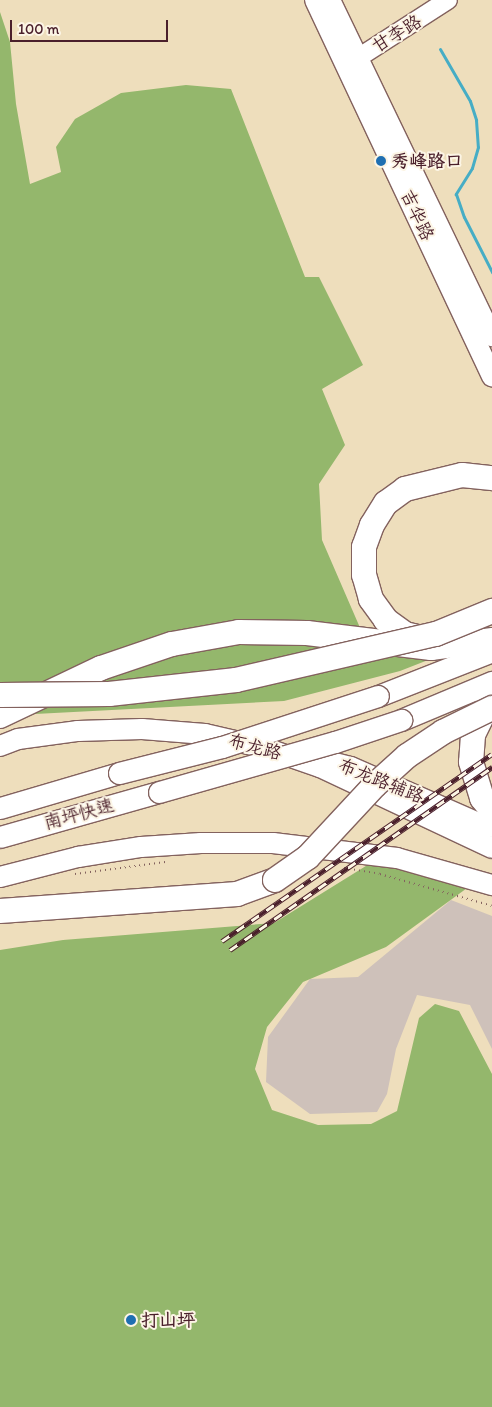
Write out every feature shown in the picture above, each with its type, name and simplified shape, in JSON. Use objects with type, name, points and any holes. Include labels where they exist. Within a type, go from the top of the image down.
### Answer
[{"type":"highway","points":[[462,642],[429,640],[405,634],[386,620],[370,599],[364,575],[364,547],[386,503],[405,489],[462,475],[492,478]]},
{"type":"highway","points":[[0,695],[109,694],[236,680],[436,634],[492,611]]},
{"type":"highway","points":[[0,716],[101,668],[172,644],[239,632],[308,633],[431,648],[462,642],[492,640]]},
{"type":"highway","name":"南坪快速","points":[[0,808],[119,773],[222,747],[378,696],[492,651]]},
{"type":"highway","name":"南坪快速","points":[[0,837],[335,742],[401,720],[492,682]]},
{"type":"highway","points":[[492,698],[473,735],[471,762],[482,798],[492,811]]},
{"type":"highway","points":[[0,911],[237,894],[275,880],[308,857],[375,785],[407,756],[443,732],[492,708]]},
{"type":"main road","name":"吉华路","points":[[315,0],[352,62],[492,336]]},
{"type":"main road","name":"吉华路","points":[[330,0],[352,62],[492,376]]},
{"type":"main road","name":"甘李路","points":[[352,62],[448,0]]},
{"type":"main road","name":"布龙路","points":[[0,746],[18,740],[78,731],[142,729],[205,734],[265,748],[320,768],[492,848]]},
{"type":"main road","name":"布龙路辅路","points":[[265,748],[351,766],[492,828]]},
{"type":"main road","points":[[0,877],[78,857],[141,847],[201,842],[273,843],[397,858],[492,885]]},
{"type":"shaded area","points":[[451,900],[492,916],[492,1049],[470,1005],[417,995],[396,1049],[387,1094],[377,1112],[310,1114],[266,1082],[268,1037],[310,979],[358,977]]},
{"type":"green space","points":[[0,12],[10,42],[16,104],[30,184],[61,172],[56,147],[75,119],[121,93],[186,85],[231,89],[305,277],[319,277],[363,365],[322,389],[345,445],[319,484],[322,540],[361,630],[446,653],[400,671],[284,701],[35,714],[0,724]]},
{"type":"green space","points":[[382,856],[474,883],[386,947],[303,982],[267,1027],[255,1069],[272,1110],[318,1125],[371,1124],[397,1111],[419,1018],[435,1004],[459,1011],[492,1074],[492,1407],[0,1407],[0,950],[63,940],[274,923]]},
{"type":"waterway","points":[[440,49],[470,101],[476,120],[478,147],[472,168],[456,194],[464,217],[492,272]]},
{"type":"railway","points":[[222,941],[492,754]]},
{"type":"railway","points":[[230,950],[492,767]]},
{"type":"place","name":"秀峰路口","points":[[381,161]]},
{"type":"place","name":"打山坪","points":[[131,1320]]}]
